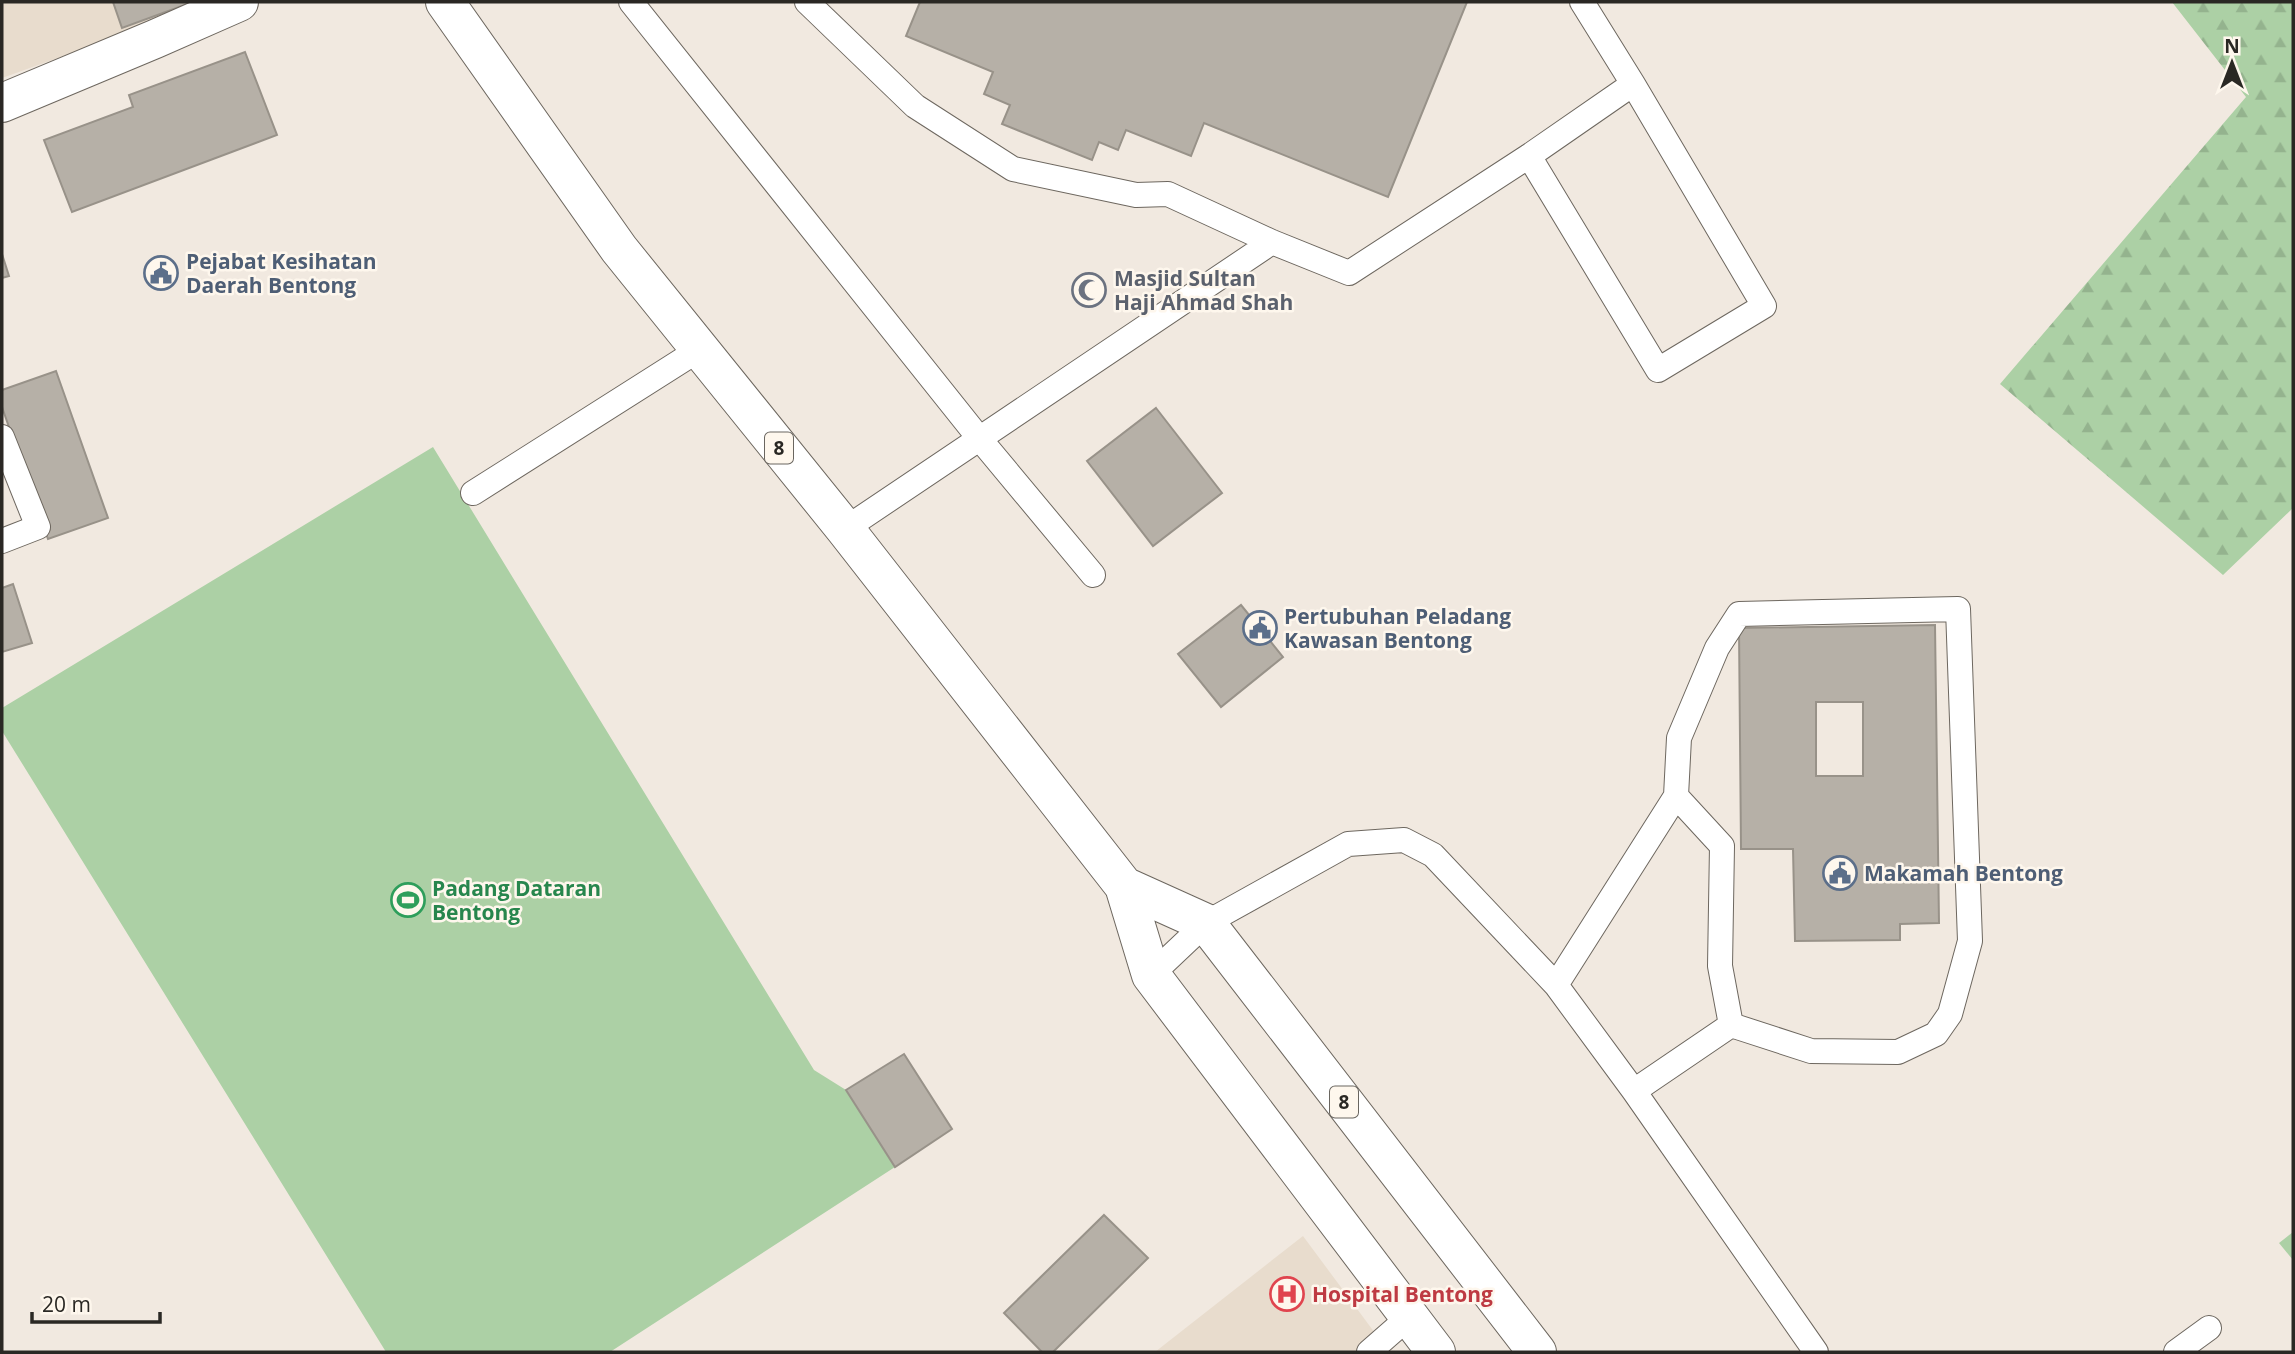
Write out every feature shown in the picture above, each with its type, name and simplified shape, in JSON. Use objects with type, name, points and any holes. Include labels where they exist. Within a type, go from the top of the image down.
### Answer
[{"type":"main road","points":[[2,103],[239,2]]},
{"type":"main road","name":"8","points":[[445,2],[619,249],[845,529],[1124,886],[1151,975],[1436,1352]]},
{"type":"main road","name":"8","points":[[1124,886],[1206,923],[1537,1352]]},
{"type":"lane","points":[[631,2],[979,438],[1093,575]]},
{"type":"lane","points":[[807,2],[915,106],[1013,169],[1136,195],[1168,194],[1272,242],[1349,273],[1530,156],[1633,84]]},
{"type":"lane","points":[[1530,156],[1658,370],[1764,306],[1582,2]]},
{"type":"lane","points":[[845,529],[1272,242]]},
{"type":"lane","points":[[473,493],[700,349]]},
{"type":"lane","points":[[2,437],[38,527],[2,541]]},
{"type":"lane","points":[[1556,985],[1676,796],[1679,738],[1717,648],[1739,614],[1958,609],[1970,941],[1950,1014],[1936,1034],[1898,1052],[1811,1051],[1731,1025]]},
{"type":"lane","points":[[1676,796],[1722,846],[1720,965],[1731,1025]]},
{"type":"lane","points":[[1151,975],[1206,923],[1349,844],[1404,840],[1433,855],[1556,985],[1634,1091],[1816,1352]]},
{"type":"lane","points":[[1634,1091],[1731,1025]]},
{"type":"lane","points":[[1369,1352],[1409,1317]]},
{"type":"lane","points":[[2176,1352],[2209,1328]]},
{"type":"shaded area","points":[[2,2],[199,2],[158,22],[2,78]]},
{"type":"shaded area","name":"Hospital Bentong","points":[[1303,1236],[1389,1352],[1155,1352]]},
{"type":"green space","points":[[2172,2],[2293,2],[2293,508],[2223,575],[2000,384],[2246,97]]},
{"type":"green space","name":"Padang Dataran Bentong","points":[[433,447],[814,1070],[846,1090],[895,1167],[610,1352],[386,1352],[2,731],[2,708]]},
{"type":"green space","points":[[2293,1232],[2293,1260],[2279,1243]]},
{"type":"building","points":[[113,2],[193,2],[122,28]]},
{"type":"building","points":[[920,2],[1467,2],[1388,197],[1204,123],[1191,156],[1126,130],[1118,150],[1099,142],[1092,160],[1002,124],[1010,105],[984,94],[993,72],[906,36]]},
{"type":"building","points":[[245,52],[277,135],[72,212],[44,140],[133,107],[129,95]]},
{"type":"building","points":[[2,254],[9,276],[2,278]]},
{"type":"building","points":[[56,371],[108,518],[48,539],[2,407],[2,390]]},
{"type":"building","points":[[1156,408],[1222,493],[1153,546],[1087,461]]},
{"type":"building","points":[[13,584],[32,643],[2,652],[2,588]]},
{"type":"building","points":[[1241,605],[1283,657],[1221,707],[1178,654]]},
{"type":"building","points":[[1935,625],[1939,923],[1900,924],[1900,940],[1795,941],[1793,849],[1741,849],[1739,628]],"holes":[[[1816,702],[1863,702],[1863,776],[1816,776]]]},
{"type":"building","points":[[904,1054],[952,1129],[895,1167],[846,1090]]},
{"type":"building","points":[[1104,1215],[1148,1258],[1053,1352],[1042,1352],[1004,1313]]},
{"type":"place","name":"Pejabat Kesihatan Daerah Bentong","points":[[161,273]]},
{"type":"place","name":"Masjid Sultan Haji Ahmad Shah","points":[[1089,290]]},
{"type":"place","name":"Pertubuhan Peladang Kawasan Bentong","points":[[1260,628]]},
{"type":"place","name":"Makamah Bentong","points":[[1840,873]]},
{"type":"place","name":"Padang Dataran Bentong","points":[[408,900]]},
{"type":"place","name":"Hospital Bentong","points":[[1287,1294]]}]
